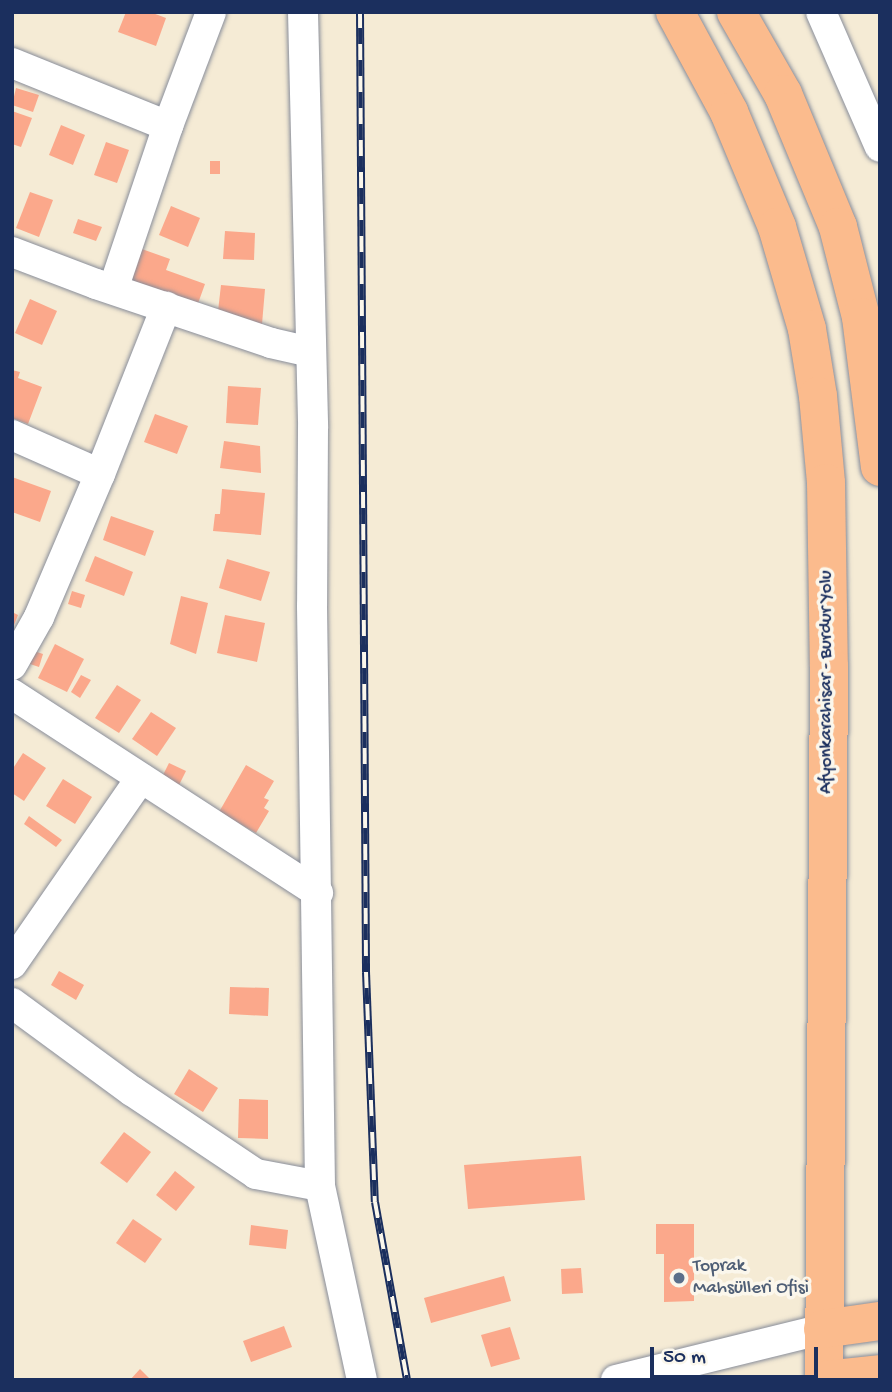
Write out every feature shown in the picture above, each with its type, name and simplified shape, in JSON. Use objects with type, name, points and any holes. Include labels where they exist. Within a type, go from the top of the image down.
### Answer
[{"type":"highway","name":"Afyonkarahisar - Burdur Yolu","points":[[675,12],[729,112],[777,227],[807,330],[818,396],[826,483],[829,666],[823,1329],[825,1380]]},
{"type":"highway","points":[[736,12],[783,94],[838,227],[861,317],[880,467]]},
{"type":"highway","points":[[823,1329],[880,1321]]},
{"type":"highway","points":[[825,1380],[880,1374]]},
{"type":"street","points":[[113,289],[168,126],[211,12]]},
{"type":"street","points":[[303,12],[311,352],[318,892],[316,1051],[320,1186],[362,1380]]},
{"type":"street","points":[[821,12],[880,147]]},
{"type":"street","points":[[12,63],[168,126]]},
{"type":"street","points":[[12,252],[271,343],[311,352]]},
{"type":"street","points":[[12,665],[39,617],[100,474],[166,307]]},
{"type":"street","points":[[12,435],[100,474]]},
{"type":"street","points":[[12,694],[318,892]]},
{"type":"street","points":[[12,964],[141,778]]},
{"type":"street","points":[[12,1003],[132,1091],[256,1174],[320,1186]]},
{"type":"street","points":[[616,1380],[823,1329]]},
{"type":"building","points":[[126,12],[150,12],[166,18],[156,46],[118,32]]},
{"type":"building","points":[[16,88],[39,95],[33,112],[12,105]]},
{"type":"building","points":[[12,111],[32,118],[21,147],[12,144]]},
{"type":"building","points":[[61,125],[85,135],[73,165],[49,155]]},
{"type":"building","points":[[106,142],[129,150],[117,183],[94,175]]},
{"type":"building","points":[[210,161],[220,161],[220,174],[210,174]]},
{"type":"building","points":[[30,192],[53,200],[39,237],[16,228]]},
{"type":"building","points":[[171,206],[200,218],[188,247],[159,235]]},
{"type":"building","points":[[78,219],[102,227],[96,241],[73,233]]},
{"type":"building","points":[[225,231],[255,233],[254,260],[223,259]]},
{"type":"building","points":[[139,248],[170,259],[166,270],[205,284],[196,309],[121,283]]},
{"type":"building","points":[[221,285],[265,289],[262,324],[217,320]]},
{"type":"building","points":[[30,299],[57,311],[42,345],[15,333]]},
{"type":"building","points":[[12,370],[20,372],[18,378],[42,387],[28,424],[12,418]]},
{"type":"building","points":[[228,386],[261,388],[258,425],[226,423]]},
{"type":"building","points":[[155,414],[188,426],[177,454],[144,442]]},
{"type":"building","points":[[224,441],[260,446],[261,473],[220,468]]},
{"type":"building","points":[[12,477],[51,491],[40,522],[12,512]]},
{"type":"building","points":[[222,489],[265,493],[261,535],[213,531],[215,514],[220,514]]},
{"type":"building","points":[[111,516],[154,531],[145,556],[103,540]]},
{"type":"building","points":[[95,556],[133,572],[124,596],[85,581]]},
{"type":"building","points":[[227,559],[270,572],[261,601],[219,588]]},
{"type":"building","points":[[72,591],[85,595],[81,608],[68,604]]},
{"type":"building","points":[[181,596],[208,603],[196,654],[170,644]]},
{"type":"building","points":[[12,612],[18,615],[12,630]]},
{"type":"building","points":[[225,615],[265,623],[257,662],[217,653]]},
{"type":"building","points":[[55,644],[84,659],[67,692],[38,678]]},
{"type":"building","points":[[31,650],[43,654],[39,667],[27,663]]},
{"type":"building","points":[[81,675],[91,680],[80,698],[71,692]]},
{"type":"building","points":[[117,685],[141,700],[119,733],[95,718]]},
{"type":"building","points":[[151,712],[176,728],[157,756],[132,739]]},
{"type":"building","points":[[23,753],[46,768],[24,801],[12,793],[12,770]]},
{"type":"building","points":[[169,763],[186,771],[177,789],[160,781]]},
{"type":"building","points":[[246,765],[274,781],[264,798],[269,800],[264,808],[269,811],[256,833],[219,812]]},
{"type":"building","points":[[63,779],[92,797],[75,824],[46,806]]},
{"type":"building","points":[[29,816],[62,840],[56,847],[24,824]]},
{"type":"building","points":[[59,971],[84,985],[76,1000],[51,985]]},
{"type":"building","points":[[230,987],[269,988],[268,1016],[229,1014]]},
{"type":"building","points":[[189,1069],[218,1088],[203,1112],[174,1094]]},
{"type":"building","points":[[239,1099],[268,1100],[268,1139],[238,1138]]},
{"type":"building","points":[[124,1132],[151,1152],[127,1183],[100,1163]]},
{"type":"building","points":[[581,1156],[585,1200],[468,1209],[464,1165]]},
{"type":"building","points":[[175,1171],[195,1187],[176,1211],[156,1195]]},
{"type":"building","points":[[133,1219],[162,1239],[145,1263],[116,1243]]},
{"type":"building","name":"Toprak Mahsülleri Ofisi","points":[[656,1224],[694,1224],[694,1301],[664,1302],[664,1254],[656,1254]]},
{"type":"building","points":[[251,1225],[288,1230],[286,1249],[249,1245]]},
{"type":"building","points":[[581,1268],[583,1293],[562,1294],[561,1269]]},
{"type":"building","points":[[504,1276],[511,1301],[431,1323],[424,1298]]},
{"type":"building","points":[[284,1326],[292,1347],[251,1362],[243,1341]]},
{"type":"building","points":[[510,1327],[520,1359],[491,1367],[481,1335]]},
{"type":"building","points":[[140,1369],[151,1380],[130,1380]]},
{"type":"railway","points":[[360,12],[366,972],[375,1202],[407,1380]]},
{"type":"place","name":"Toprak Mahsülleri Ofisi","points":[[679,1278]]}]
